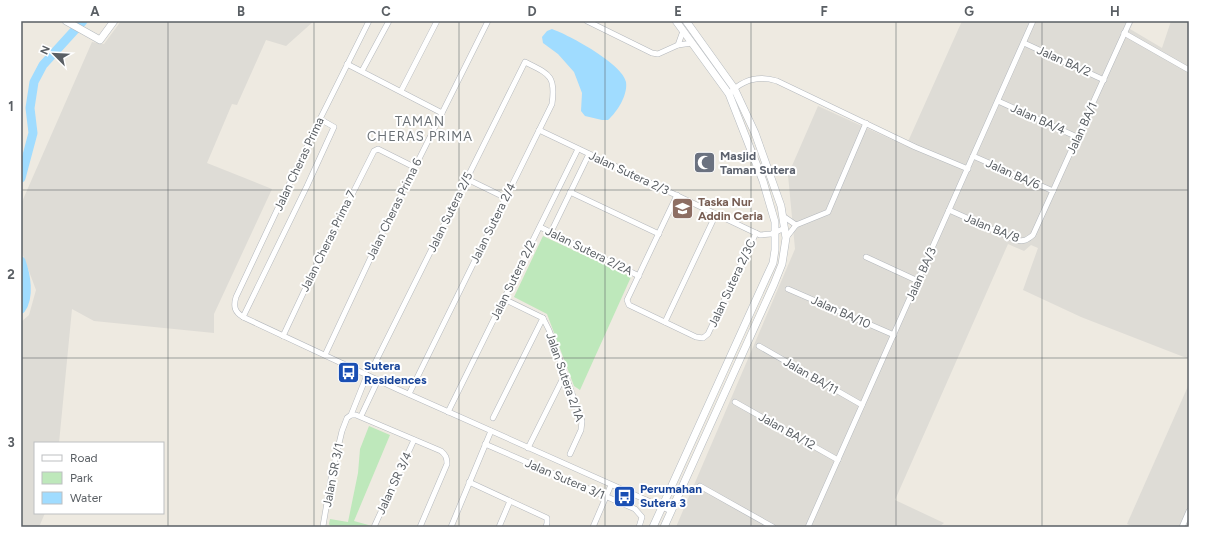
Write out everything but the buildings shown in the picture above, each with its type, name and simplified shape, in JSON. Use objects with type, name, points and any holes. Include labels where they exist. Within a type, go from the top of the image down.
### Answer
[{"type":"street","points":[[68,22],[100,40],[114,21]]},
{"type":"street","name":"Jalan Cheras Prima","points":[[243,317],[235,309],[234,303],[236,297],[320,119],[369,21]]},
{"type":"street","points":[[362,71],[388,21]]},
{"type":"street","points":[[401,92],[437,21]]},
{"type":"street","name":"Jalan Cheras Prima 6","points":[[325,355],[356,286],[488,21]]},
{"type":"street","points":[[587,21],[652,53],[658,54],[678,45],[692,43]]},
{"type":"street","points":[[653,527],[773,263],[776,232],[775,222],[763,181],[729,94],[676,21]]},
{"type":"street","points":[[664,527],[774,284],[782,264],[786,238],[781,206],[755,133],[734,88],[686,21]]},
{"type":"street","name":"Jalan BA/3","points":[[808,527],[1033,21]]},
{"type":"street","name":"Jalan BA/1","points":[[1033,234],[1130,21]]},
{"type":"street","points":[[678,45],[683,32]]},
{"type":"street","points":[[1124,34],[1189,70]]},
{"type":"street","name":"Jalan BA/2","points":[[1024,43],[1104,80]]},
{"type":"street","name":"Jalan Sutera 2/4","points":[[409,394],[552,104],[553,82],[550,76],[544,71],[525,62]]},
{"type":"street","name":"Jalan Sutera 2/5","points":[[375,362],[525,62]]},
{"type":"street","points":[[347,64],[442,113]]},
{"type":"street","points":[[729,94],[734,88],[752,79],[769,78],[787,85],[915,147],[968,169]]},
{"type":"street","name":"Jalan BA/4","points":[[998,102],[1078,137]]},
{"type":"street","points":[[320,119],[334,127],[243,317],[448,412],[671,511]]},
{"type":"street","points":[[786,238],[796,224],[828,212],[866,123]]},
{"type":"street","name":"Jalan Sutera 2/3","points":[[539,130],[756,233],[765,235],[785,228]]},
{"type":"street","name":"Jalan Cheras Prima 7","points":[[283,336],[342,212],[374,151],[376,149],[414,168]]},
{"type":"street","name":"Jalan Sutera 2/2","points":[[448,412],[578,149]]},
{"type":"street","points":[[551,232],[589,154]]},
{"type":"street","name":"Jalan BA/6","points":[[974,156],[1052,191]]},
{"type":"street","points":[[467,179],[506,198]]},
{"type":"street","points":[[570,192],[659,234]]},
{"type":"street","points":[[677,196],[627,300],[629,305],[665,322],[716,214]]},
{"type":"street","name":"Jalan BA/8","points":[[949,210],[1022,242],[1033,234]]},
{"type":"street","points":[[783,216],[796,224]]},
{"type":"street","name":"Jalan Sutera 2/2A","points":[[540,227],[639,276]]},
{"type":"street","name":"Jalan Sutera 2/3C","points":[[665,322],[696,338],[703,338],[708,334],[756,233]]},
{"type":"street","points":[[866,257],[918,281]]},
{"type":"street","name":"Jalan BA/10","points":[[788,289],[894,335]]},
{"type":"street","name":"Jalan Sutera 2/1A","points":[[504,299],[543,318],[550,330],[582,420],[582,426],[570,454]]},
{"type":"street","points":[[493,418],[543,318]]},
{"type":"street","name":"Jalan BA/11","points":[[759,346],[862,406]]},
{"type":"street","points":[[528,448],[565,374]]},
{"type":"street","points":[[367,375],[351,415],[361,416],[445,454],[447,459],[420,527]]},
{"type":"street","points":[[361,416],[378,380]]},
{"type":"street","name":"Jalan BA/12","points":[[735,402],[838,460]]},
{"type":"street","name":"Jalan SR 3/1","points":[[323,526],[332,473],[344,424],[351,415]]},
{"type":"street","points":[[451,527],[491,431]]},
{"type":"street","name":"Jalan SR 3/4","points":[[374,527],[414,440]]},
{"type":"street","name":"Jalan Sutera 3/1","points":[[485,444],[634,509],[642,517],[639,527]]},
{"type":"street","points":[[470,482],[547,518],[546,527]]},
{"type":"street","points":[[593,527],[611,485]]},
{"type":"street","points":[[700,486],[773,527]]},
{"type":"street","points":[[499,527],[510,501]]},
{"type":"street","points":[[1182,527],[1189,511]]},
{"type":"shaded area","points":[[121,21],[314,21],[286,46],[266,40],[237,105],[232,104],[207,163],[272,189],[214,314],[214,333],[94,321],[72,309],[59,442],[34,442],[34,514],[45,514],[39,527],[21,526],[21,322],[29,315],[36,290],[21,250],[21,204],[92,42],[104,44]]},
{"type":"shaded area","points":[[962,21],[1134,21],[1130,29],[1162,48],[1171,21],[1189,21],[1189,359],[1081,317],[1023,290],[1038,248],[1031,245],[1024,251],[1008,244],[895,500],[944,523],[939,527],[676,527],[795,249],[788,175],[818,106],[906,146]]},
{"type":"shaded area","points":[[1189,384],[1189,527],[1134,527],[1127,524]]},
{"type":"green space","points":[[543,236],[631,277],[580,390],[574,386],[547,314],[514,297]]},
{"type":"green space","points":[[369,426],[390,435],[354,521],[372,526],[331,527],[329,524],[330,519],[348,522],[358,473],[360,449]]},
{"type":"water","points":[[552,29],[570,37],[594,51],[616,67],[623,75],[626,82],[624,98],[615,113],[608,120],[585,116],[581,111],[582,93],[574,72],[558,54],[543,43],[542,37],[547,31]]},
{"type":"waterway","points":[[21,178],[33,133],[30,108],[34,82],[43,65],[83,21]]},
{"type":"waterway","points":[[21,261],[26,279],[26,298],[21,309]]},
{"type":"place","name":"Masjid Taman Sutera","points":[[705,163]]},
{"type":"place","name":"Taska Nur Addin Ceria","points":[[683,209]]},
{"type":"place","name":"Sutera Residences","points":[[348,373]]},
{"type":"place","name":"Perumahan Sutera 3","points":[[624,496]]},
{"type":"district","name":"TAMAN CHERAS PRIMA","points":[[420,128]]}]
